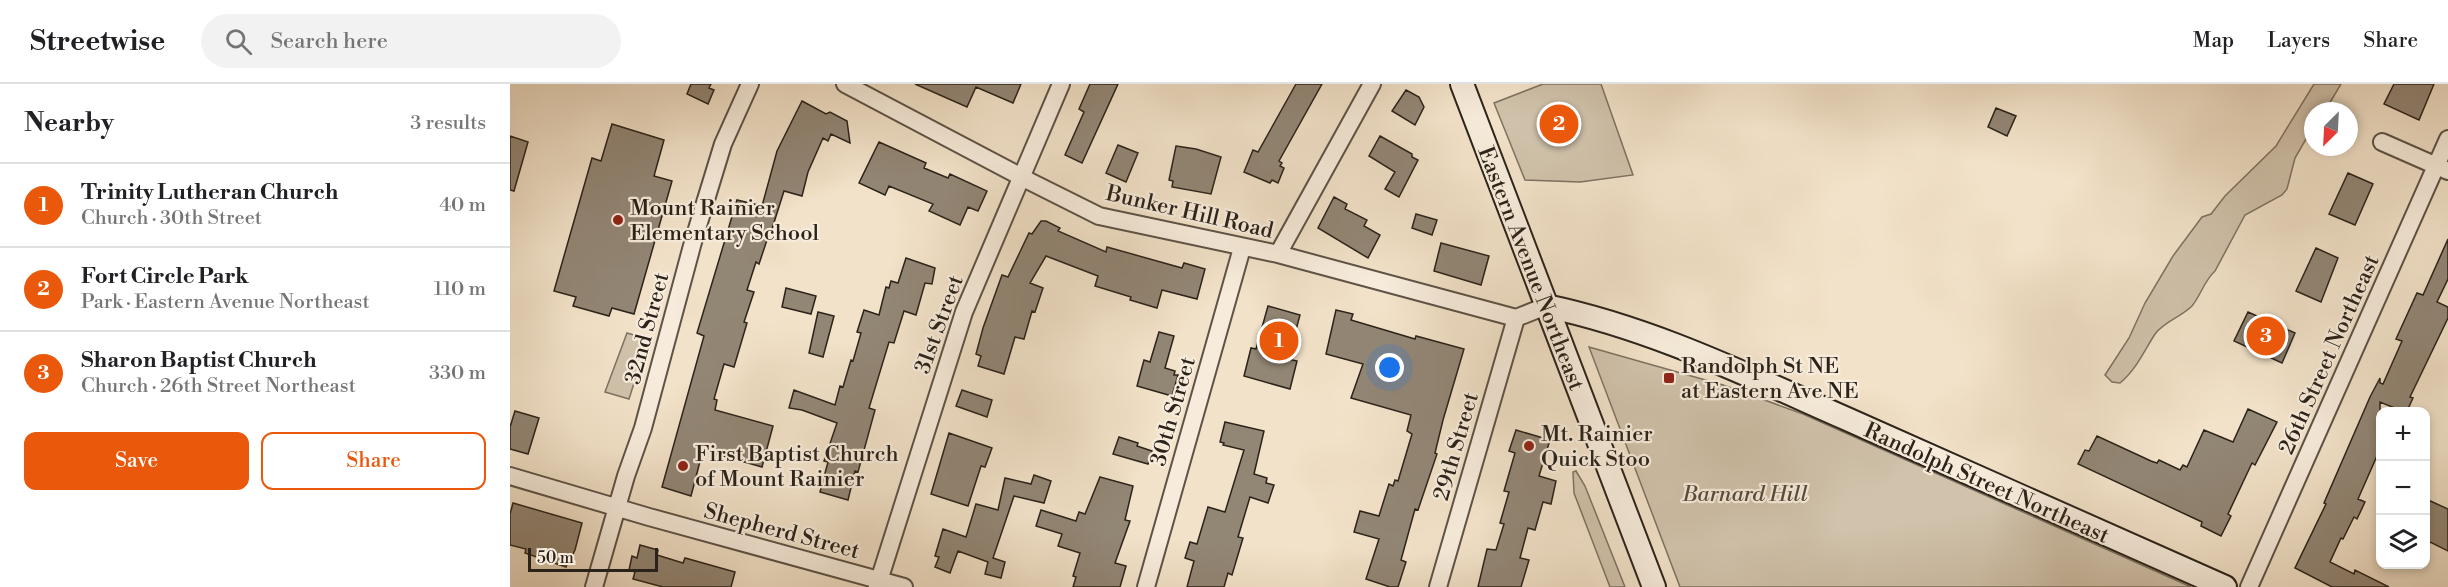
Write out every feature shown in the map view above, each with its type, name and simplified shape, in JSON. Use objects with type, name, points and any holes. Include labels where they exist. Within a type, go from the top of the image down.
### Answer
[{"type":"street","name":"32nd Street","points":[[594,587],[643,428],[693,242],[723,144],[750,84]]},
{"type":"street","name":"Bunker Hill Road","points":[[845,84],[1099,216],[1278,254],[1515,318]]},
{"type":"street","name":"31st Street","points":[[878,583],[964,312],[1061,84]]},
{"type":"street","points":[[1278,254],[1372,84]]},
{"type":"street","name":"Eastern Avenue Northeast","points":[[1462,84],[1654,587]]},
{"type":"street","name":"26th Street Northeast","points":[[2249,587],[2442,169],[2448,139]]},
{"type":"street","points":[[2382,142],[2442,169]]},
{"type":"street","name":"30th Street","points":[[1146,587],[1242,248]]},
{"type":"street","points":[[1515,318],[1546,306]]},
{"type":"street","name":"Randolph Street Northeast","points":[[1546,306],[1618,325],[1718,362],[2225,587]]},
{"type":"street","name":"29th Street","points":[[1438,587],[1515,318]]},
{"type":"street","name":"Shepherd Street","points":[[510,476],[878,583],[904,587]]},
{"type":"green space","points":[[1543,84],[1601,84],[1633,175],[1580,182],[1525,180],[1494,103]]},
{"type":"green space","points":[[2314,84],[2341,84],[2330,102],[2304,102],[2304,142],[2295,158],[2287,189],[2282,195],[2245,215],[2215,271],[2192,306],[2155,334],[2126,378],[2120,383],[2112,382],[2105,375],[2129,338],[2145,303],[2173,256],[2202,217],[2211,214],[2225,196],[2276,146]]},
{"type":"green space","points":[[627,333],[648,339],[629,399],[605,392]]},
{"type":"green space","name":"Barnard Hill","points":[[1589,347],[1723,385],[1803,414],[2191,587],[1680,587]]},
{"type":"green space","points":[[1576,471],[1585,486],[1625,587],[1610,587],[1574,493],[1573,472]]},
{"type":"building","points":[[691,84],[711,84],[709,88],[714,90],[708,104],[687,94]]},
{"type":"building","points":[[915,84],[1021,84],[1013,103],[976,87],[967,107]]},
{"type":"building","points":[[1090,84],[1118,84],[1082,163],[1065,155],[1084,112],[1079,109]]},
{"type":"building","points":[[1296,84],[1322,84],[1279,161],[1282,163],[1280,166],[1284,168],[1278,183],[1272,180],[1270,183],[1244,172],[1253,150],[1258,152]]},
{"type":"building","points":[[2394,84],[2434,84],[2419,120],[2384,104]]},
{"type":"building","points":[[1406,90],[1419,97],[1424,107],[1415,125],[1392,111]]},
{"type":"building","points":[[802,101],[826,114],[830,112],[847,121],[850,143],[831,134],[828,141],[823,138],[808,172],[802,196],[784,191],[771,232],[759,264],[756,262],[747,290],[754,292],[744,322],[747,323],[734,367],[724,364],[714,399],[717,400],[715,410],[773,426],[762,467],[703,450],[691,496],[662,487],[704,336],[697,333],[737,200],[762,206],[777,151]]},
{"type":"building","points":[[1996,108],[2016,116],[2007,136],[1988,127]]},
{"type":"building","name":"Mount Rainier Elementary School","points":[[612,124],[664,140],[654,176],[672,181],[634,314],[612,308],[609,316],[573,306],[576,297],[554,291],[592,158],[601,161]]},
{"type":"building","points":[[510,136],[528,142],[514,191],[510,190]]},
{"type":"building","points":[[1380,136],[1412,154],[1412,157],[1418,160],[1399,197],[1385,189],[1395,172],[1369,156]]},
{"type":"building","points":[[879,142],[926,163],[924,168],[948,178],[950,174],[987,191],[978,211],[968,207],[960,225],[929,211],[933,204],[889,186],[885,195],[859,183]]},
{"type":"building","points":[[1118,145],[1138,153],[1126,182],[1106,173]]},
{"type":"building","points":[[1176,146],[1196,149],[1221,157],[1211,194],[1172,187],[1173,181],[1169,180]]},
{"type":"building","points":[[2348,173],[2373,184],[2355,225],[2329,214]]},
{"type":"building","points":[[1334,197],[1347,204],[1345,209],[1367,220],[1364,226],[1380,235],[1368,258],[1318,228]]},
{"type":"building","points":[[1416,214],[1437,220],[1432,235],[1412,228]]},
{"type":"building","points":[[1041,221],[1046,221],[1060,228],[1058,231],[1106,252],[1107,247],[1182,268],[1184,263],[1205,269],[1197,299],[1162,290],[1157,308],[1095,286],[1098,276],[1046,256],[1030,283],[1043,288],[1035,312],[1032,311],[1024,339],[1015,337],[1004,374],[978,366],[981,356],[976,354],[1002,275],[1008,277],[1029,233],[1032,234]]},
{"type":"building","points":[[2448,239],[2448,279],[2437,302],[2448,307],[2448,318],[2410,397],[2413,398],[2409,407],[2392,407],[2380,402],[2380,407],[2376,407],[2376,458],[2358,499],[2365,502],[2357,519],[2354,517],[2343,539],[2341,538],[2330,562],[2354,574],[2355,570],[2389,587],[2332,587],[2295,568],[2326,504],[2324,503],[2380,378],[2380,383],[2383,384],[2402,341],[2396,339],[2417,293],[2423,295]]},
{"type":"building","points":[[1441,243],[1489,256],[1481,285],[1434,271]]},
{"type":"building","points":[[2316,248],[2338,258],[2321,302],[2296,291]]},
{"type":"building","points":[[906,258],[935,268],[932,284],[925,283],[916,315],[904,311],[894,343],[889,342],[869,408],[875,410],[848,500],[820,492],[828,462],[824,461],[837,423],[802,410],[789,408],[794,390],[835,405],[840,386],[843,387],[851,360],[853,361],[861,333],[857,332],[864,310],[879,315],[886,287],[889,288],[891,281],[898,283]]},
{"type":"building","points":[[786,288],[816,296],[811,314],[782,307]]},
{"type":"building","points":[[1268,306],[1300,315],[1288,359],[1297,361],[1290,389],[1244,376],[1251,348],[1256,349]]},
{"type":"building","points":[[1336,310],[1353,314],[1351,320],[1415,339],[1416,336],[1464,349],[1443,420],[1435,453],[1437,454],[1418,510],[1415,509],[1401,560],[1406,562],[1398,587],[1390,587],[1366,579],[1379,539],[1354,532],[1360,511],[1379,516],[1389,484],[1393,486],[1395,480],[1398,481],[1412,434],[1407,431],[1411,415],[1351,398],[1363,364],[1326,354]]},
{"type":"building","points":[[818,312],[834,316],[823,357],[809,353]]},
{"type":"building","points":[[2248,312],[2295,333],[2282,363],[2234,341]]},
{"type":"building","points":[[1159,332],[1174,336],[1165,368],[1175,371],[1174,375],[1178,375],[1172,396],[1137,386],[1144,360],[1150,362]]},
{"type":"building","points":[[962,390],[992,400],[987,417],[956,406]]},
{"type":"building","points":[[2248,409],[2277,422],[2255,465],[2252,463],[2228,514],[2231,516],[2221,536],[2201,526],[2202,522],[2078,464],[2085,450],[2089,451],[2097,436],[2151,461],[2157,463],[2159,460],[2180,470],[2183,465],[2187,467],[2204,430],[2233,442]]},
{"type":"building","points":[[515,411],[539,418],[528,454],[510,449],[510,427]]},
{"type":"building","points":[[1225,422],[1264,431],[1254,474],[1267,478],[1266,483],[1274,485],[1268,503],[1250,497],[1238,537],[1243,538],[1232,575],[1228,573],[1224,587],[1187,587],[1194,561],[1185,558],[1190,542],[1197,544],[1208,507],[1225,512],[1244,450],[1223,445],[1224,443],[1220,442]]},
{"type":"building","points":[[1516,430],[1550,440],[1539,476],[1556,481],[1551,504],[1543,502],[1535,530],[1528,528],[1520,558],[1529,560],[1521,587],[1478,587],[1487,549],[1496,550],[1504,524],[1500,523],[1509,492],[1504,491],[1515,453],[1509,451]]},
{"type":"building","points":[[949,433],[992,448],[985,467],[981,466],[968,506],[931,494]]},
{"type":"building","points":[[1119,437],[1138,443],[1137,446],[1152,451],[1148,464],[1113,454]]},
{"type":"building","points":[[1034,475],[1051,481],[1044,503],[1014,496],[993,558],[1005,562],[1001,578],[985,574],[988,562],[958,551],[950,573],[935,567],[939,557],[935,556],[943,529],[966,537],[976,504],[998,510],[1005,478],[1031,484]]},
{"type":"building","points":[[1100,477],[1133,486],[1125,520],[1130,521],[1115,563],[1126,566],[1120,587],[1073,587],[1076,577],[1073,576],[1080,553],[1058,546],[1062,534],[1036,526],[1041,510],[1076,521],[1079,512],[1085,514]]},
{"type":"building","points":[[2430,501],[2448,509],[2448,551],[2430,542]]},
{"type":"building","points":[[513,503],[582,523],[575,550],[572,556],[570,555],[566,567],[525,553],[526,549],[510,545],[510,514]]},
{"type":"building","points":[[640,545],[658,550],[657,555],[683,563],[685,558],[735,572],[731,587],[663,587],[633,579],[635,572],[629,570],[632,556],[637,558]]},
{"type":"place","name":"Fort Circle Park","points":[[1559,124]]},
{"type":"place","name":"Mount Rainier Elementary School","points":[[618,220]]},
{"type":"place","name":"Sharon Baptist Church","points":[[2266,336]]},
{"type":"place","name":"Trinity Lutheran Church","points":[[1279,341]]},
{"type":"place","name":"Randolph St NE at Eastern Ave NE","points":[[1669,378]]},
{"type":"place","name":"Mt. Rainier Quick Stoo","points":[[1529,446]]},
{"type":"place","name":"First Baptist Church of Mount Rainier","points":[[683,466]]}]
